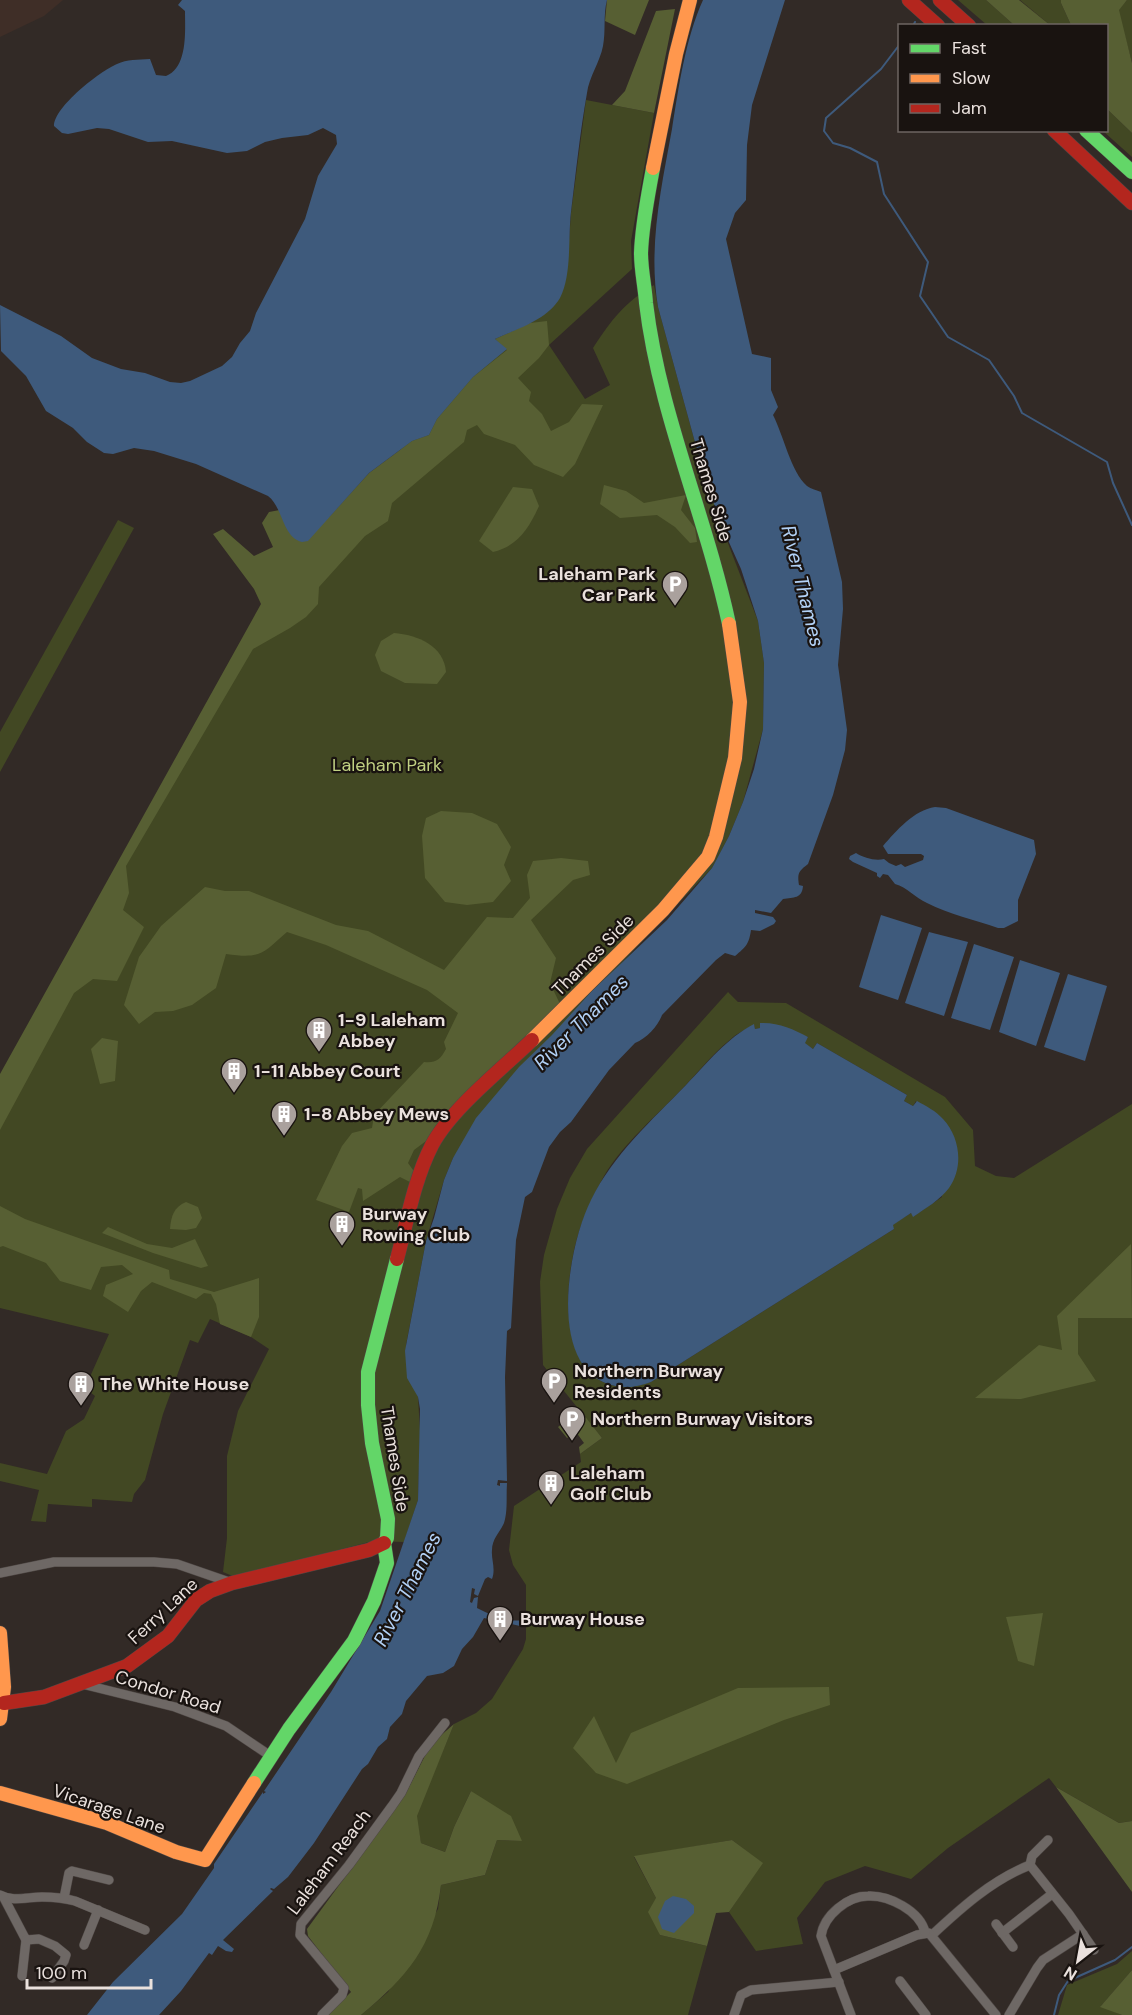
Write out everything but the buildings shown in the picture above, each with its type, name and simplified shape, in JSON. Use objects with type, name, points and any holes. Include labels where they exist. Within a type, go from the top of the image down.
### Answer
[{"type":"main road","name":"Thames Side","points":[[205,1860],[289,1729],[354,1641],[374,1601],[387,1563],[384,1543],[387,1538],[388,1519],[372,1443],[367,1382],[373,1348],[425,1161],[445,1125],[459,1110],[663,910],[708,857],[716,837],[735,758],[740,702],[737,670],[729,622],[709,545],[665,401],[649,327],[641,255],[644,219],[656,151],[690,0]]},
{"type":"main road","points":[[909,0],[936,24]]},
{"type":"main road","points":[[940,0],[967,24]]},
{"type":"main road","points":[[1056,132],[1132,204]]},
{"type":"main road","points":[[1088,132],[1132,172]]},
{"type":"main road","name":"Ferry Lane","points":[[4,1703],[44,1697],[128,1666],[168,1636],[196,1600],[210,1591],[232,1583],[369,1550],[384,1543]]},
{"type":"main road","points":[[0,1633],[5,1672],[4,1703],[0,1719]]},
{"type":"main road","name":"Vicarage Lane","points":[[0,1793],[107,1823],[176,1852],[205,1860]]},
{"type":"street","points":[[0,1573],[54,1562],[154,1562],[177,1564],[232,1583]]},
{"type":"street","name":"Condor Road","points":[[82,1684],[175,1707],[226,1726],[272,1757]]},
{"type":"street","name":"Laleham Reach","points":[[322,2015],[342,1995],[344,1988],[300,1935],[301,1924],[349,1865],[392,1806],[419,1756],[445,1723]]},
{"type":"street","points":[[834,1970],[928,1934],[1002,1878],[1029,1865],[1032,1856],[1048,1840]]},
{"type":"street","points":[[1029,1865],[1094,1950]]},
{"type":"street","points":[[64,1898],[69,1873],[72,1871],[109,1880]]},
{"type":"street","points":[[1002,1933],[1052,1894]]},
{"type":"street","points":[[851,2015],[823,1942],[822,1931],[835,1912],[846,1903],[870,1896],[891,1901],[922,1922],[928,1934],[991,2014]]},
{"type":"street","points":[[2,1897],[64,1898],[145,1930]]},
{"type":"street","points":[[2,1897],[26,1940],[22,1976]]},
{"type":"street","points":[[84,1945],[98,1910]]},
{"type":"street","points":[[996,1924],[1013,1947]]},
{"type":"street","points":[[1009,2015],[1043,1960],[1083,1934]]},
{"type":"street","points":[[26,1940],[39,1939],[55,1946],[66,1955],[52,1978]]},
{"type":"street","points":[[900,1981],[926,2015]]},
{"type":"street","points":[[734,2015],[741,1995],[751,1990],[839,1982]]},
{"type":"shaded area","points":[[0,0],[63,0],[44,16],[0,37]]},
{"type":"green space","points":[[607,0],[649,0],[635,35],[605,21]]},
{"type":"green space","points":[[958,0],[986,0],[1013,24],[986,24]]},
{"type":"green space","points":[[986,0],[1019,0],[1049,24],[1013,24]]},
{"type":"green space","points":[[1020,0],[1061,0],[1071,24],[1049,24]]},
{"type":"green space","points":[[1061,0],[1127,0],[1119,10],[1132,63],[1132,133],[1108,110],[1108,24],[1071,24]]},
{"type":"green space","points":[[1127,0],[1132,0],[1132,63],[1118,10]]},
{"type":"green space","points":[[675,9],[654,113],[612,105],[625,91],[656,11]]},
{"type":"green space","name":"Laleham Park","points":[[586,100],[654,113],[631,241],[632,269],[549,345],[585,399],[610,385],[593,348],[619,312],[634,298],[654,285],[696,446],[719,520],[758,621],[764,663],[763,729],[743,802],[712,868],[552,1036],[453,1158],[426,1241],[406,1345],[418,1397],[420,1431],[418,1500],[404,1542],[373,1541],[235,1577],[223,1572],[227,1538],[227,1456],[238,1411],[269,1349],[251,1337],[210,1319],[198,1343],[190,1340],[163,1414],[145,1480],[134,1494],[132,1502],[92,1499],[92,1507],[48,1504],[46,1522],[31,1521],[39,1490],[0,1481],[0,1463],[47,1474],[66,1431],[84,1419],[95,1396],[85,1388],[109,1334],[0,1308],[0,1085],[268,605],[495,339],[530,323],[550,310],[567,268],[571,213]]},
{"type":"green space","points":[[1108,110],[1132,133],[1132,157],[1104,132],[1108,132]]},
{"type":"green space","points":[[547,321],[549,345],[518,378],[531,392],[529,401],[542,414],[551,431],[569,422],[582,404],[603,405],[575,464],[563,477],[534,465],[515,445],[484,434],[477,425],[467,430],[464,442],[392,503],[388,521],[365,536],[319,587],[318,604],[306,617],[253,649],[126,866],[129,893],[123,910],[144,927],[117,981],[93,979],[74,993],[0,1130],[0,1074],[261,604],[254,589],[213,534],[223,529],[254,556],[273,547],[262,523],[269,512],[285,509],[329,517],[369,473],[412,441],[429,435],[437,419],[473,377],[507,350],[495,339],[530,323]]},
{"type":"green space","points":[[604,485],[626,491],[644,503],[686,495],[681,510],[695,528],[697,542],[690,543],[675,527],[657,515],[620,518],[600,504]]},
{"type":"green space","points":[[513,487],[532,489],[539,506],[531,522],[516,541],[493,552],[479,541]]},
{"type":"green space","points":[[118,520],[134,528],[0,772],[0,732]]},
{"type":"green space","points":[[394,633],[420,639],[435,649],[444,663],[446,672],[437,684],[405,683],[381,671],[375,655],[381,641]]},
{"type":"green space","points":[[441,811],[472,813],[497,824],[511,847],[504,865],[511,881],[493,902],[467,905],[445,902],[425,878],[422,836],[426,818]]},
{"type":"green space","points":[[561,858],[588,861],[590,875],[573,880],[531,920],[556,958],[550,983],[560,1004],[426,1141],[414,1150],[408,1163],[416,1174],[410,1182],[400,1177],[363,1201],[362,1189],[358,1188],[349,1212],[316,1200],[342,1146],[352,1133],[372,1128],[374,1115],[424,1062],[435,1061],[442,1056],[446,1049],[444,1042],[458,1013],[427,990],[326,945],[287,932],[260,953],[247,956],[226,954],[216,988],[192,1005],[173,1011],[155,1012],[139,1024],[124,1005],[139,957],[161,926],[205,887],[225,891],[249,891],[336,925],[368,931],[444,970],[487,917],[513,918],[530,898],[527,875],[533,861]]},
{"type":"green space","points":[[728,992],[738,1002],[786,1003],[945,1097],[973,1130],[975,1166],[996,1176],[1014,1178],[1132,1104],[1132,1821],[1119,1823],[1056,1787],[1049,1778],[948,1848],[911,1879],[865,1866],[825,1882],[797,1918],[803,1944],[756,1951],[729,1912],[762,1863],[732,1840],[634,1857],[656,1898],[660,1935],[707,1946],[688,2015],[361,2015],[388,1992],[438,1909],[441,1885],[485,1875],[497,1840],[522,1841],[471,1791],[445,1852],[421,1843],[416,1816],[454,1724],[476,1713],[492,1699],[523,1649],[526,1639],[526,1585],[513,1565],[509,1550],[514,1506],[581,1462],[580,1454],[602,1438],[543,1365],[540,1282],[544,1255],[557,1209],[570,1178],[587,1149]],"holes":[[[760,1024],[808,1037],[804,1043],[813,1049],[817,1043],[907,1095],[904,1101],[913,1106],[916,1101],[942,1197],[914,1216],[911,1213],[892,1225],[894,1229],[651,1382],[627,1387],[604,1382],[589,1372],[579,1357],[572,1339],[568,1298],[569,1279],[577,1238],[604,1176],[639,1132],[717,1051],[736,1035],[754,1025],[755,1029],[761,1028]]]},
{"type":"green space","points":[[102,1038],[118,1041],[115,1081],[100,1084],[91,1049]]},
{"type":"green space","points":[[186,1202],[198,1207],[202,1218],[196,1228],[170,1229],[174,1212]]},
{"type":"green space","points":[[0,1206],[25,1219],[169,1270],[170,1279],[214,1292],[259,1278],[259,1317],[251,1337],[220,1324],[216,1304],[211,1294],[204,1293],[196,1299],[152,1282],[141,1291],[128,1312],[103,1296],[106,1285],[133,1274],[122,1265],[101,1267],[91,1290],[60,1281],[46,1263],[3,1246],[0,1247]]},
{"type":"green space","points":[[108,1227],[147,1244],[172,1248],[195,1239],[208,1266],[201,1268],[153,1253],[102,1233]]},
{"type":"green space","points":[[1131,1244],[1132,1318],[1078,1318],[1078,1354],[1096,1381],[1021,1399],[975,1398],[1039,1345],[1062,1350],[1057,1316]]},
{"type":"green space","points":[[580,1410],[602,1438],[580,1454],[579,1447],[584,1443],[576,1432],[567,1438],[558,1427]]},
{"type":"green space","points":[[1043,1613],[1034,1666],[1018,1661],[1006,1617]]},
{"type":"green space","points":[[829,1687],[830,1705],[784,1720],[627,1784],[596,1773],[573,1748],[594,1716],[616,1763],[631,1733],[738,1688]]},
{"type":"green space","points":[[454,1724],[417,1816],[421,1843],[445,1852],[471,1791],[511,1816],[522,1841],[497,1840],[485,1875],[441,1885],[432,1926],[425,1943],[405,1973],[377,2001],[361,2015],[328,2015],[351,1992],[308,1936],[307,1929],[405,1795],[431,1744]]},
{"type":"green space","points":[[1056,1787],[1119,1823],[1132,1821],[1132,1892]]},
{"type":"green space","points":[[732,1840],[763,1863],[729,1912],[716,1913],[707,1946],[660,1935],[648,1912],[656,1898],[634,1856]]},
{"type":"green space","points":[[1132,1951],[1132,1970],[1101,2006],[1122,2015],[1058,2015],[1067,1985],[1117,1964]]},
{"type":"green space","points":[[1132,1970],[1132,2015],[1122,2015],[1100,2007]]},
{"type":"water","points":[[182,0],[607,0],[603,46],[588,87],[571,212],[568,267],[560,298],[540,318],[495,339],[507,349],[473,377],[437,419],[429,435],[412,441],[369,473],[308,541],[302,542],[290,534],[277,507],[268,496],[196,464],[154,451],[134,448],[113,454],[104,453],[87,442],[73,428],[46,411],[26,376],[1,351],[0,305],[61,336],[92,358],[121,369],[181,383],[222,366],[232,357],[250,331],[256,313],[305,219],[318,176],[337,144],[336,135],[323,128],[308,135],[265,142],[247,151],[227,153],[172,141],[148,142],[109,129],[97,128],[68,134],[62,133],[54,126],[61,109],[79,90],[117,64],[129,60],[150,59],[156,75],[166,76],[173,71],[182,57],[184,48],[185,11],[178,5]]},
{"type":"water","name":"River Thames","points":[[703,0],[785,0],[752,105],[747,145],[746,200],[735,213],[726,239],[752,354],[771,358],[771,390],[778,407],[773,415],[796,472],[807,486],[821,492],[842,582],[843,609],[838,665],[847,730],[845,750],[833,795],[808,864],[799,875],[799,885],[803,886],[801,893],[797,897],[783,899],[771,913],[755,910],[755,913],[773,917],[776,921],[760,931],[751,930],[746,945],[735,956],[725,953],[716,960],[662,1015],[652,1031],[635,1043],[609,1070],[571,1122],[549,1147],[532,1192],[525,1197],[516,1240],[511,1328],[507,1331],[505,1377],[507,1481],[498,1480],[497,1485],[507,1483],[506,1514],[492,1546],[494,1571],[492,1579],[488,1577],[485,1579],[478,1596],[474,1594],[475,1589],[472,1588],[470,1602],[472,1603],[474,1598],[478,1597],[477,1608],[501,1618],[514,1621],[527,1619],[527,1622],[520,1626],[484,1618],[473,1637],[462,1649],[454,1666],[443,1673],[427,1676],[406,1701],[402,1714],[390,1727],[387,1739],[362,1769],[314,1843],[288,1877],[274,1889],[271,1888],[273,1891],[223,1940],[234,1949],[232,1952],[218,1946],[212,1955],[209,1953],[181,1991],[159,2015],[87,2015],[113,1982],[182,1914],[263,1792],[263,1794],[266,1792],[264,1791],[331,1692],[380,1611],[418,1500],[420,1409],[418,1397],[407,1378],[405,1351],[426,1241],[453,1158],[476,1118],[519,1067],[592,991],[667,920],[712,868],[729,836],[754,769],[763,729],[764,663],[758,621],[741,569],[719,520],[696,446],[658,307],[655,285],[655,240],[664,174],[683,63]]},
{"type":"water","points":[[935,807],[946,808],[1034,840],[1036,854],[1018,900],[1018,921],[1004,928],[998,928],[944,910],[923,901],[895,884],[888,875],[883,874],[880,878],[877,873],[849,859],[856,853],[870,859],[884,859],[896,866],[901,864],[905,867],[923,860],[924,856],[921,854],[888,854],[883,846],[913,817]]},
{"type":"water","points":[[881,915],[922,928],[898,1000],[859,987]]},
{"type":"water","points":[[929,932],[968,942],[944,1016],[905,1003]]},
{"type":"water","points":[[974,944],[1014,957],[990,1030],[951,1018]]},
{"type":"water","points":[[1020,960],[1060,973],[1036,1046],[999,1032]]},
{"type":"water","points":[[1068,974],[1107,986],[1085,1061],[1044,1047]]},
{"type":"water","points":[[760,1023],[779,1025],[808,1037],[805,1043],[813,1049],[817,1043],[907,1095],[904,1101],[913,1106],[917,1101],[931,1109],[949,1126],[956,1143],[958,1162],[954,1180],[941,1196],[913,1217],[911,1213],[893,1225],[894,1229],[651,1382],[624,1387],[598,1379],[581,1362],[572,1338],[568,1309],[575,1248],[582,1221],[591,1200],[610,1168],[647,1125],[726,1044],[754,1024],[755,1029],[760,1028]]},
{"type":"water","points":[[673,1896],[686,1899],[694,1906],[694,1913],[674,1933],[662,1929],[658,1917],[665,1901]]},
{"type":"waterway","points":[[898,47],[881,69],[826,118],[824,131],[833,143],[850,148],[877,162],[884,194],[928,262],[920,296],[948,337],[989,360],[1014,396],[1022,413],[1107,462],[1113,483],[1132,525]]},
{"type":"waterway","points":[[1054,2015],[1059,1995],[1068,1981],[1115,1960],[1132,1947]]},
{"type":"traffic: fast","points":[[1088,132],[1132,172]]},
{"type":"traffic: fast","points":[[653,168],[641,253],[652,344],[661,384],[729,624]]},
{"type":"traffic: fast","points":[[254,1783],[289,1729],[354,1641],[374,1601],[387,1563],[384,1543],[387,1538],[388,1519],[372,1443],[368,1405],[368,1372],[397,1259]]},
{"type":"traffic: slow","points":[[653,168],[676,54],[690,0]]},
{"type":"traffic: slow","points":[[532,1040],[663,910],[708,857],[716,837],[735,758],[740,702],[729,624]]},
{"type":"traffic: slow","points":[[0,1633],[4,1687],[0,1719]]},
{"type":"traffic: slow","points":[[0,1793],[107,1823],[176,1852],[205,1860],[254,1783]]},
{"type":"traffic: jam","points":[[909,0],[936,24]]},
{"type":"traffic: jam","points":[[940,0],[967,24]]},
{"type":"traffic: jam","points":[[1056,132],[1132,203]]},
{"type":"traffic: jam","points":[[397,1259],[416,1187],[432,1145],[451,1117],[532,1040]]},
{"type":"traffic: jam","points":[[4,1703],[44,1697],[127,1666],[168,1636],[196,1600],[210,1591],[232,1583],[369,1550],[384,1543]]},
{"type":"place","name":"Laleham Park Car Park","points":[[675,607]]},
{"type":"place","name":"1-9 Laleham Abbey","points":[[319,1053]]},
{"type":"place","name":"1-11 Abbey Court","points":[[234,1094]]},
{"type":"place","name":"1-8 Abbey Mews","points":[[284,1137]]},
{"type":"place","name":"Burway Rowing Club","points":[[342,1247]]},
{"type":"place","name":"Northern Burway Residents","points":[[554,1404]]},
{"type":"place","name":"The White House","points":[[81,1407]]},
{"type":"place","name":"Northern Burway Visitors","points":[[572,1442]]},
{"type":"place","name":"Laleham Golf Club","points":[[551,1506]]},
{"type":"place","name":"Burway House","points":[[500,1642]]}]
